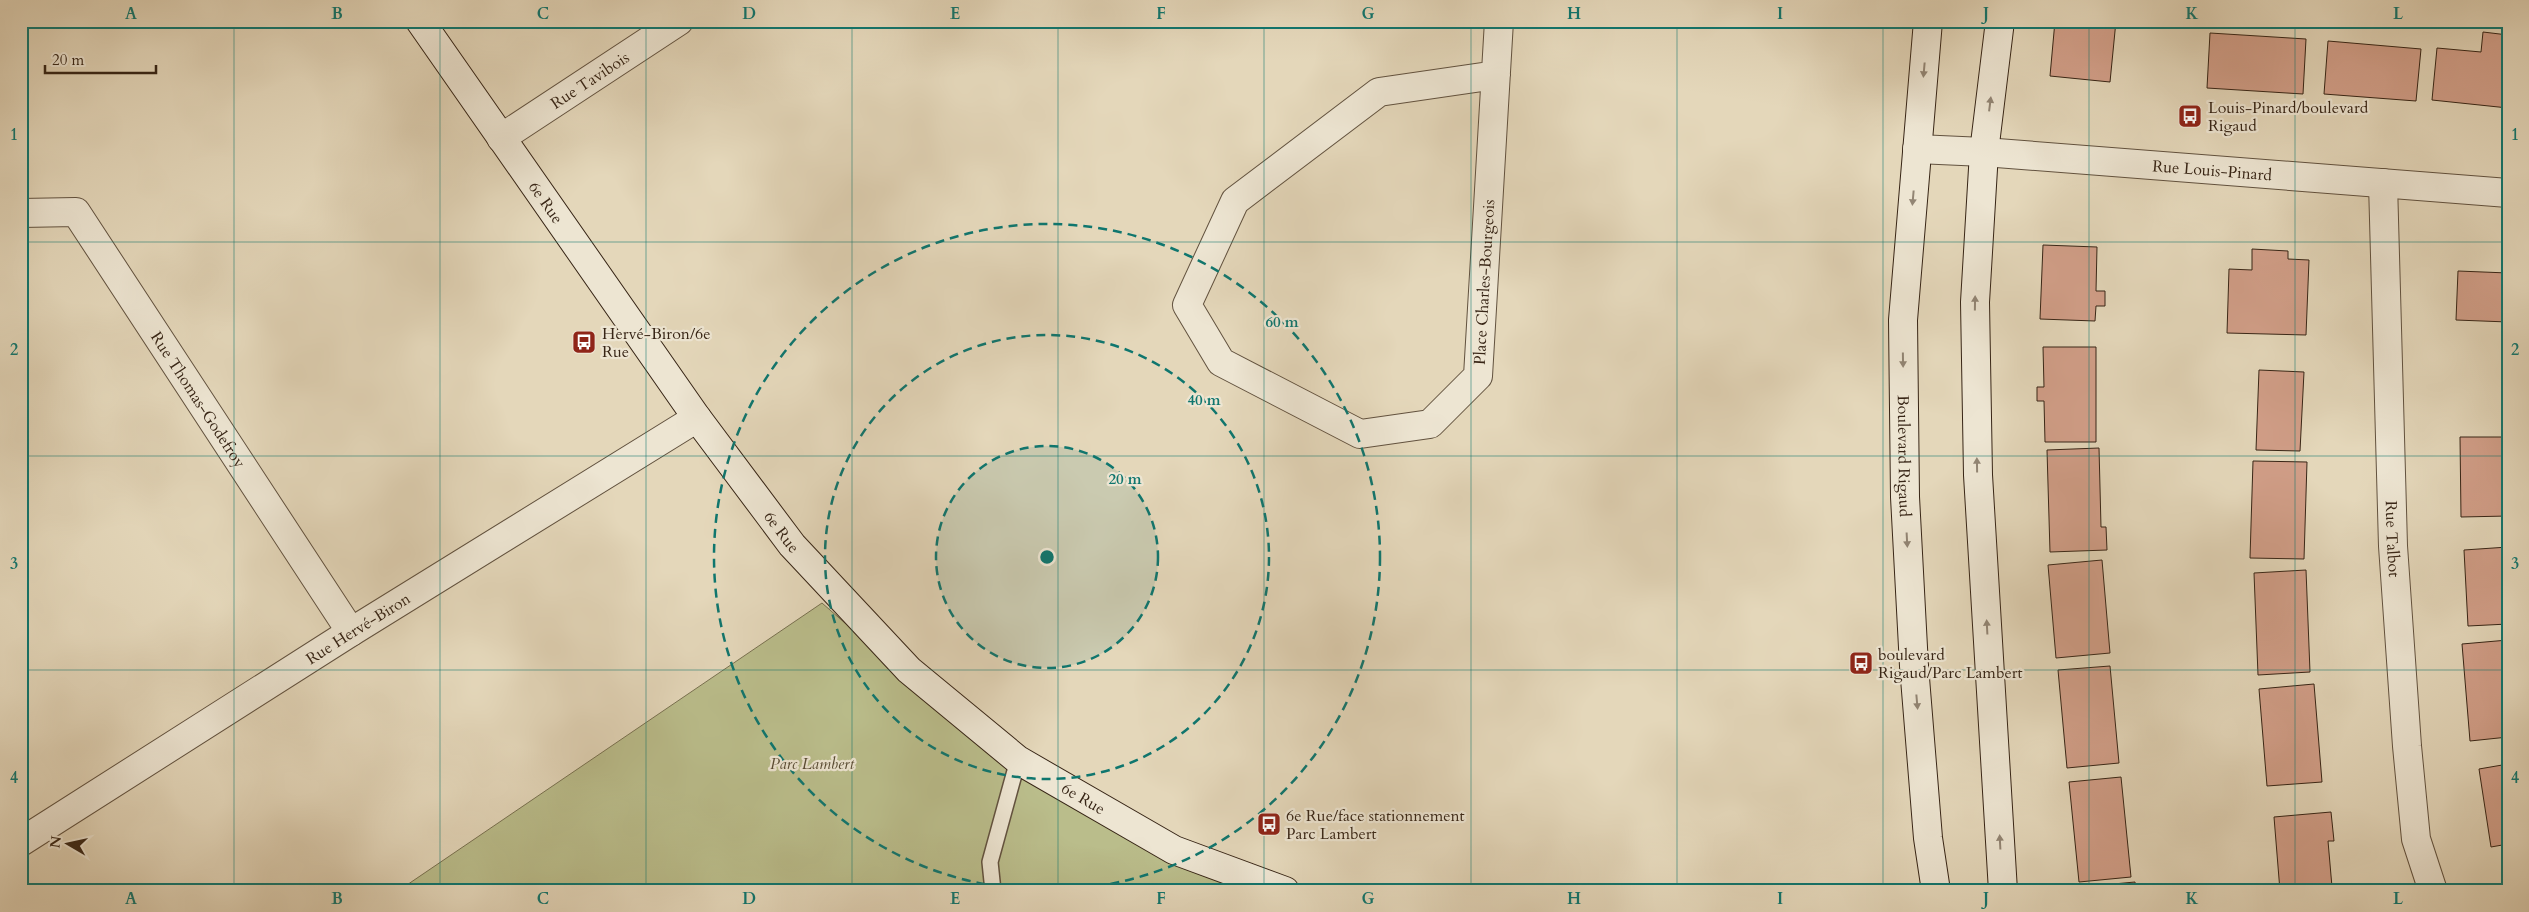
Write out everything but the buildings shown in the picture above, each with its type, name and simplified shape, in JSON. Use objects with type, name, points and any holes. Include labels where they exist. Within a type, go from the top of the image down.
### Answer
[{"type":"street","name":"6e Rue","points":[[420,21],[697,418],[792,545],[909,670],[1018,760],[1174,850],[1285,891]]},
{"type":"street","name":"Rue Tavibois","points":[[501,138],[680,21]]},
{"type":"street","name":"Place Charles-Bourgeois","points":[[1496,75],[1380,92],[1235,200],[1187,304],[1221,362],[1360,434],[1430,424],[1478,376],[1496,75],[1499,21]]},
{"type":"street","name":"Boulevard Rigaud","points":[[1928,21],[1903,320],[1905,497],[1914,666],[1928,838],[1936,891]]},
{"type":"street","points":[[2000,21],[1984,152],[1975,302],[1978,476],[2003,891]]},
{"type":"street","name":"Rue Louis-Pinard","points":[[1917,149],[1984,152],[2508,193]]},
{"type":"street","name":"Rue Talbot","points":[[2383,184],[2393,546],[2416,839],[2433,891]]},
{"type":"street","name":"Rue Thomas-Godefroy","points":[[21,213],[76,212],[351,632]]},
{"type":"street","name":"Rue Hervé-Biron","points":[[21,842],[351,632],[697,418]]},
{"type":"lane","points":[[993,891],[990,862],[1018,760]]},
{"type":"green space","name":"Parc Lambert","points":[[822,603],[1021,777],[1270,891],[398,891]]},
{"type":"place","name":"Louis-Pinard/boulevard Rigaud","points":[[2190,116]]},
{"type":"place","name":"Hervé-Biron/6e Rue","points":[[584,342]]},
{"type":"place","name":"boulevard Rigaud/Parc Lambert","points":[[1861,663]]},
{"type":"place","name":"6e Rue/face stationnement Parc Lambert","points":[[1269,824]]}]
